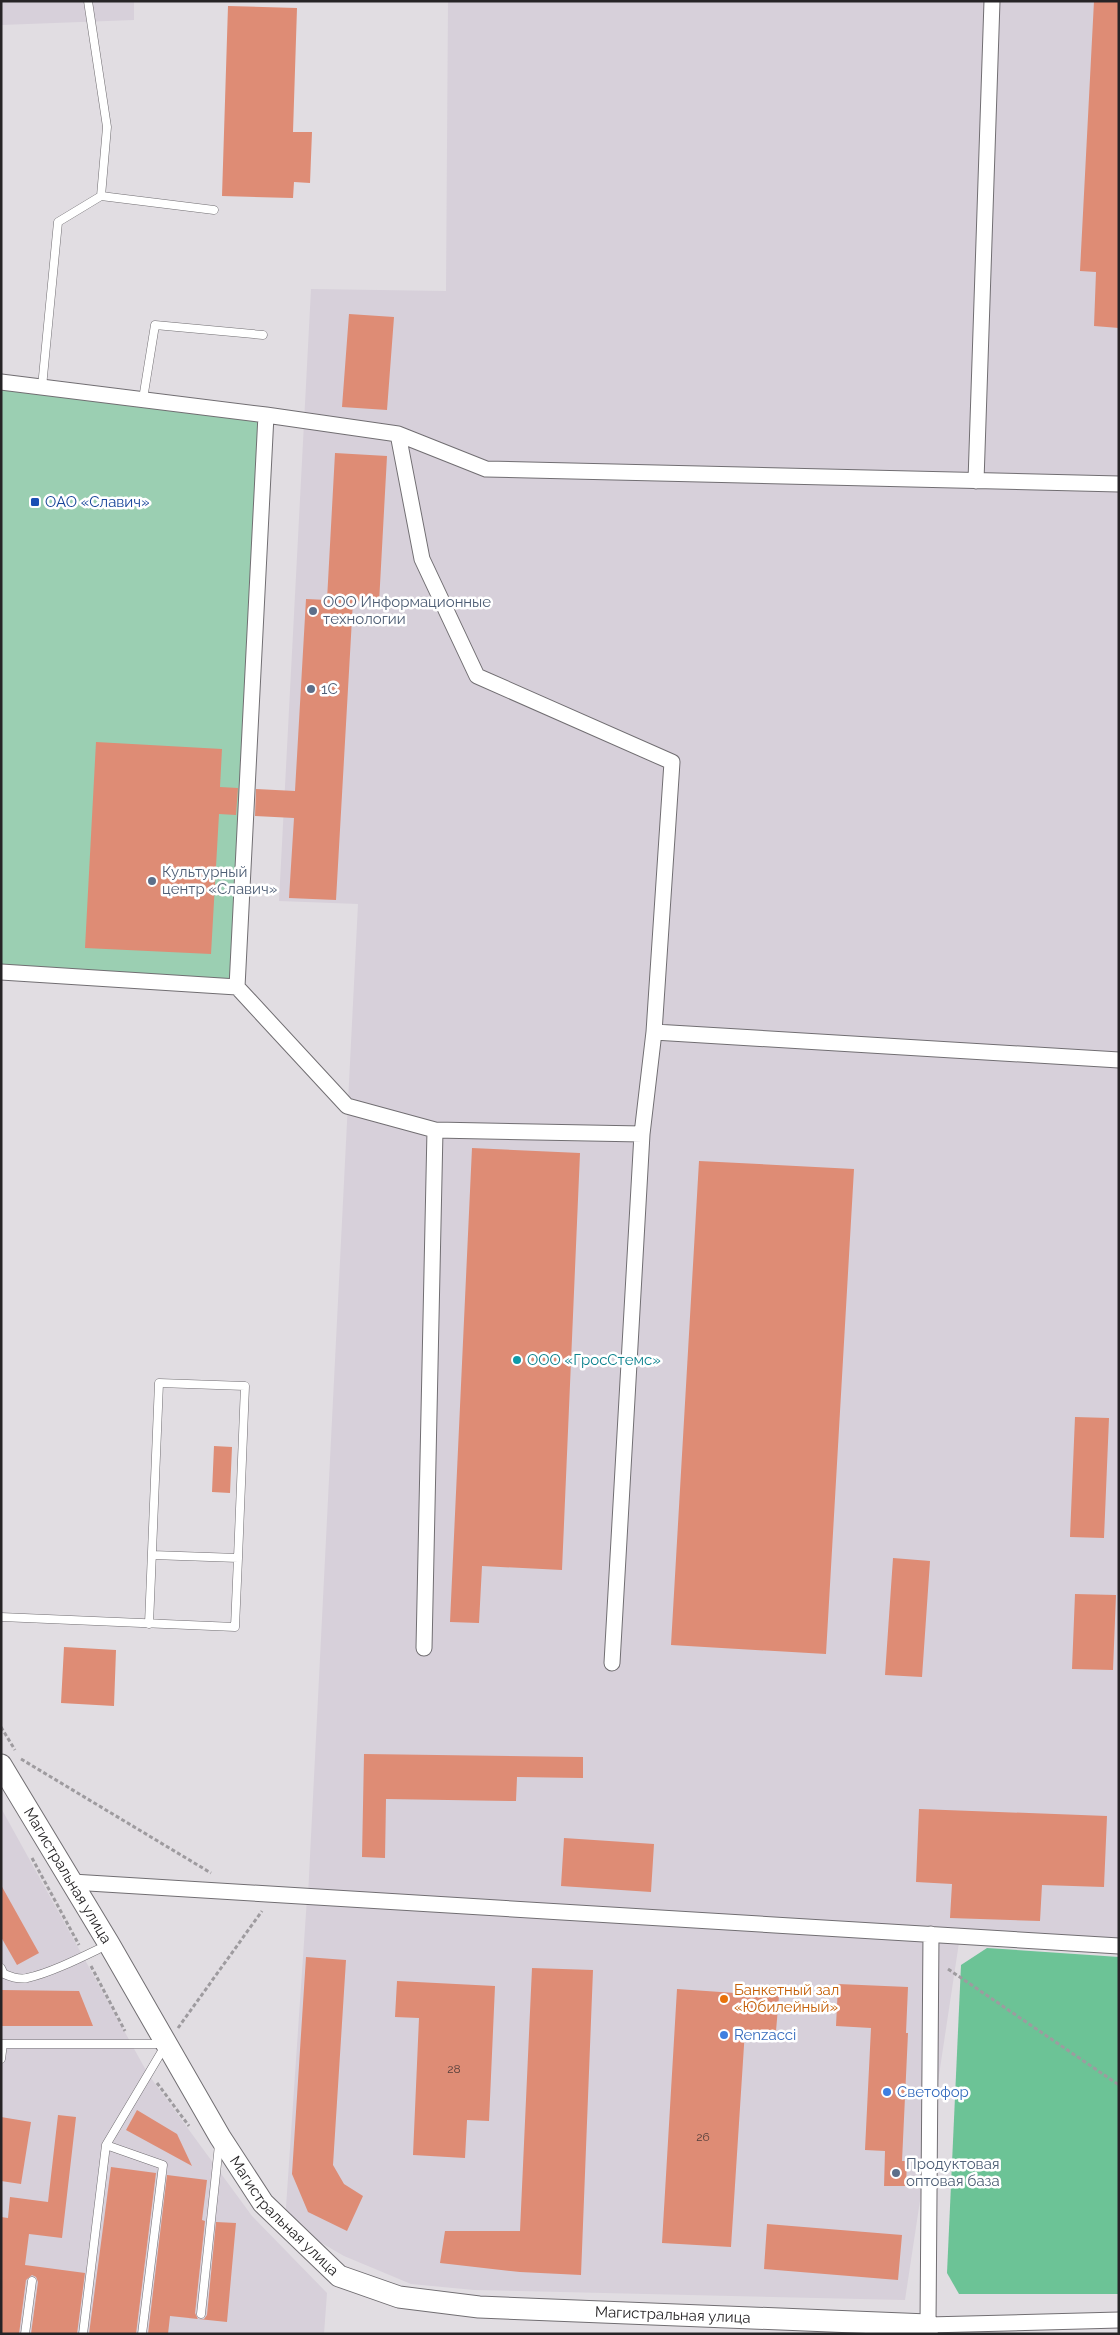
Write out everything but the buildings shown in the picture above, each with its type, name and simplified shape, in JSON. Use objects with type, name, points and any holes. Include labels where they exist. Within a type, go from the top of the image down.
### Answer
[{"type":"main road","name":"Магистральная улица","points":[[1,1765],[109,1944],[220,2137],[263,2202],[340,2276],[399,2297],[479,2307],[927,2329]]},
{"type":"street","points":[[976,481],[992,1]]},
{"type":"street","points":[[1,382],[266,415],[398,434],[486,468],[1119,484]]},
{"type":"street","points":[[237,987],[266,415]]},
{"type":"street","points":[[398,434],[422,559],[477,676],[672,762],[654,1032],[642,1134],[612,1663]]},
{"type":"street","points":[[1,972],[237,987],[348,1106],[435,1130],[642,1134]]},
{"type":"street","points":[[654,1032],[1119,1060]]},
{"type":"street","points":[[424,1648],[435,1130]]},
{"type":"street","points":[[72,1882],[1119,1946]]},
{"type":"street","points":[[931,1934],[927,2329],[1119,2320]]},
{"type":"lane","points":[[88,1],[108,127],[102,196]]},
{"type":"lane","points":[[42,387],[58,222],[102,196],[214,210]]},
{"type":"lane","points":[[142,399],[155,325],[263,335]]},
{"type":"lane","points":[[1,1617],[149,1624],[235,1628],[245,1386],[158,1383],[149,1624]]},
{"type":"lane","points":[[152,1555],[238,1558]]},
{"type":"lane","points":[[2,1972],[14,1978],[26,1979],[85,1956],[109,1944]]},
{"type":"lane","points":[[1,2059],[2,2044],[166,2044]]},
{"type":"lane","points":[[84,2334],[106,2145],[166,2044]]},
{"type":"lane","points":[[201,2314],[220,2137]]},
{"type":"lane","points":[[106,2145],[163,2165],[142,2334]]},
{"type":"lane","points":[[25,2334],[32,2281]]},
{"type":"path","points":[[1,1727],[21,1759],[241,1892]]},
{"type":"path","points":[[29,1854],[133,2044]]},
{"type":"path","points":[[166,2044],[274,1894]]},
{"type":"path","points":[[931,1958],[1119,2085]]},
{"type":"path","points":[[149,2073],[194,2134]]},
{"type":"shaded area","points":[[1,1],[134,1],[134,20],[1,25]]},
{"type":"shaded area","points":[[448,1],[1119,1],[1119,1943],[308,1896],[358,904],[279,901],[311,289],[446,291]]},
{"type":"shaded area","points":[[1,1808],[148,2074],[252,2216],[327,2293],[324,2334],[1,2334]]},
{"type":"shaded area","points":[[307,1898],[960,1936],[905,2300],[474,2290],[411,2284],[344,2256],[285,2222]]},
{"type":"green space","points":[[1,382],[266,415],[237,986],[1,972]]},
{"type":"green space","points":[[987,1948],[1119,1957],[1119,2294],[959,2294],[947,2273],[961,1965]]},
{"type":"place","name":"ОАО «Славич»","points":[[35,502]]},
{"type":"place","name":"ООО Информационные технологии","points":[[313,611]]},
{"type":"place","name":"1С","points":[[311,689]]},
{"type":"place","name":"Культурный центр «Славич»","points":[[152,881]]},
{"type":"place","name":"ООО «ГросСтемс»","points":[[517,1360]]},
{"type":"place","name":"Банкетный зал «Юбилейный»","points":[[724,1999]]},
{"type":"place","name":"Renzacci","points":[[724,2035]]},
{"type":"place","name":"Светофор","points":[[887,2092]]},
{"type":"place","name":"Продуктовая оптовая база","points":[[896,2173]]}]
